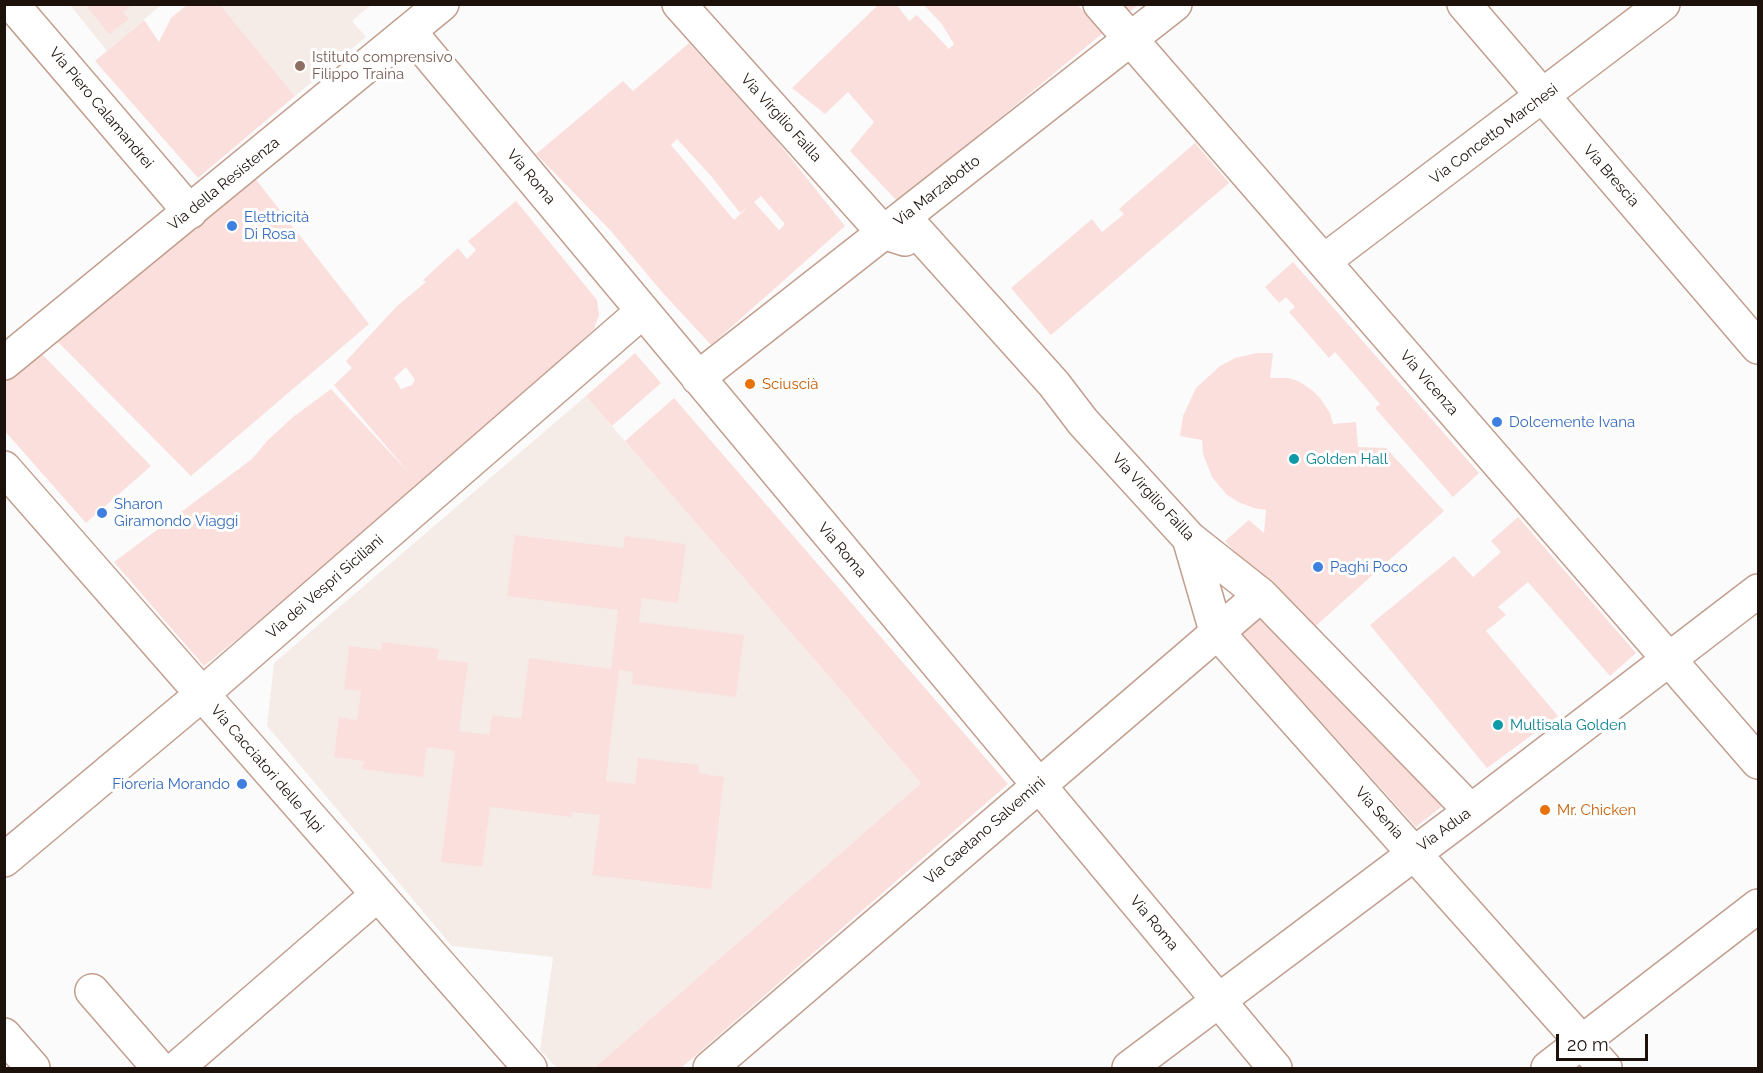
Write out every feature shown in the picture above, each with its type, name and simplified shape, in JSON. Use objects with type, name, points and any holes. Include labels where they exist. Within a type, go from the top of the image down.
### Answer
[{"type":"street","name":"Via Piero Calamandrei","points":[[12,4],[190,212]]},
{"type":"street","name":"Via della Resistenza","points":[[4,363],[442,4]]},
{"type":"street","name":"Via Virgilio Failla","points":[[679,4],[893,225],[930,247],[1054,384],[1083,422],[1189,538],[1261,595],[1471,811]]},
{"type":"street","name":"Via Vicenza","points":[[1100,4],[1758,762]]},
{"type":"street","name":"Via Marzabotto","points":[[698,378],[1175,4]]},
{"type":"street","name":"Via Brescia","points":[[1464,4],[1758,347]]},
{"type":"street","name":"Via Concetto Marchesi","points":[[1324,261],[1663,4]]},
{"type":"street","name":"Via Roma","points":[[410,32],[1275,1068]]},
{"type":"street","name":"Via dei Vespri Siciliani","points":[[4,860],[201,695],[643,311]]},
{"type":"street","name":"Via Cacciatori delle Alpi","points":[[4,468],[531,1068]]},
{"type":"street","name":"Via Senia","points":[[1189,538],[1216,631],[1605,1068]]},
{"type":"street","name":"Via Adua","points":[[1129,1068],[1471,811],[1758,591]]},
{"type":"street","name":"Via Gaetano Salvemini","points":[[710,1068],[1216,631],[1261,595]]},
{"type":"street","points":[[177,1068],[377,895]]},
{"type":"street","points":[[1548,1068],[1758,906]]},
{"type":"street","points":[[92,991],[159,1068]]},
{"type":"street","points":[[4,1035],[33,1068]]},
{"type":"shaded area","points":[[70,5],[161,5],[107,51]]},
{"type":"shaded area","name":"Istituto comprensivo Filippo Traina","points":[[219,5],[371,5],[352,21],[366,37],[295,96]]},
{"type":"shaded area","points":[[586,396],[921,783],[594,1068],[557,1068],[540,1050],[553,957],[452,946],[267,726],[274,663]]},
{"type":"building","points":[[85,4],[133,4],[123,12],[129,19],[109,34]]},
{"type":"building","points":[[188,4],[219,4],[295,96],[198,178],[95,61],[144,20],[159,42],[171,18]]},
{"type":"building","points":[[879,4],[896,4],[909,21],[917,15],[949,49],[954,44],[941,23],[923,4],[1077,4],[1103,33],[898,202],[850,151],[874,122],[848,92],[825,114],[792,88]]},
{"type":"building","points":[[1115,4],[1139,4],[1125,16]]},
{"type":"building","points":[[689,43],[769,131],[845,226],[711,345],[662,292],[610,230],[536,154],[623,81],[633,91]],"holes":[[[677,139],[711,176],[740,213],[750,205],[734,220],[671,145]],[[761,196],[785,224],[779,230],[754,202]]]},
{"type":"building","points":[[1195,143],[1229,183],[1051,335],[1011,288],[1092,219],[1102,232],[1124,214],[1119,209]]},
{"type":"building","points":[[254,177],[369,324],[191,476],[58,342]]},
{"type":"building","points":[[516,201],[597,300],[599,315],[594,329],[527,392],[300,588],[204,666],[114,562],[252,459],[268,440],[293,417],[331,389],[409,473],[334,385],[352,368],[346,361],[397,306],[426,282],[423,280],[458,248],[467,259],[476,250],[468,241]],"holes":[[[406,367],[415,380],[412,385],[401,389],[394,378]]]},
{"type":"building","points":[[1293,262],[1479,473],[1453,497],[1375,408],[1380,404],[1335,352],[1329,358],[1289,312],[1295,307],[1286,297],[1279,303],[1265,287]]},
{"type":"building","points":[[40,352],[151,466],[86,523],[4,430],[4,381]]},
{"type":"building","points":[[635,353],[661,383],[612,426],[586,396]]},
{"type":"building","name":"Golden Hall","points":[[1257,353],[1273,353],[1270,378],[1288,378],[1312,390],[1330,413],[1333,424],[1356,422],[1358,447],[1386,448],[1444,511],[1309,632],[1225,541],[1249,520],[1264,533],[1266,510],[1238,502],[1226,494],[1212,477],[1203,454],[1202,440],[1180,436],[1183,416],[1196,388],[1220,366],[1235,358]]},
{"type":"building","points":[[674,398],[1008,784],[681,1068],[594,1068],[921,783],[625,441]]},
{"type":"building","points":[[1518,517],[1636,653],[1610,676],[1528,582],[1498,607],[1506,615],[1486,631],[1558,716],[1487,768],[1370,625],[1454,556],[1473,577],[1501,552],[1491,541]]},
{"type":"building","points":[[515,535],[623,548],[625,536],[686,544],[678,603],[642,598],[639,622],[744,635],[736,697],[632,684],[633,672],[619,670],[606,781],[635,784],[638,758],[699,765],[698,773],[724,777],[711,889],[592,875],[600,815],[572,812],[571,817],[490,807],[482,867],[441,862],[455,751],[427,747],[423,777],[362,769],[364,761],[334,757],[339,717],[357,720],[361,691],[344,689],[349,646],[381,650],[382,642],[439,649],[437,659],[468,663],[459,731],[489,735],[492,715],[521,719],[529,658],[611,669],[618,610],[507,596]]},
{"type":"building","points":[[1265,614],[1450,800],[1416,827],[1240,632]]},
{"type":"place","name":"Istituto comprensivo Filippo Traina","points":[[300,66]]},
{"type":"place","name":"Elettricità Di Rosa","points":[[232,226]]},
{"type":"place","name":"Sciuscià","points":[[750,384]]},
{"type":"place","name":"Dolcemente Ivana","points":[[1497,422]]},
{"type":"place","name":"Golden Hall","points":[[1294,459]]},
{"type":"place","name":"Sharon Giramondo Viaggi","points":[[102,513]]},
{"type":"place","name":"Paghi Poco","points":[[1318,567]]},
{"type":"place","name":"Multisala Golden","points":[[1498,725]]},
{"type":"place","name":"Fioreria Morando","points":[[242,784]]},
{"type":"place","name":"Mr. Chicken","points":[[1545,810]]}]
